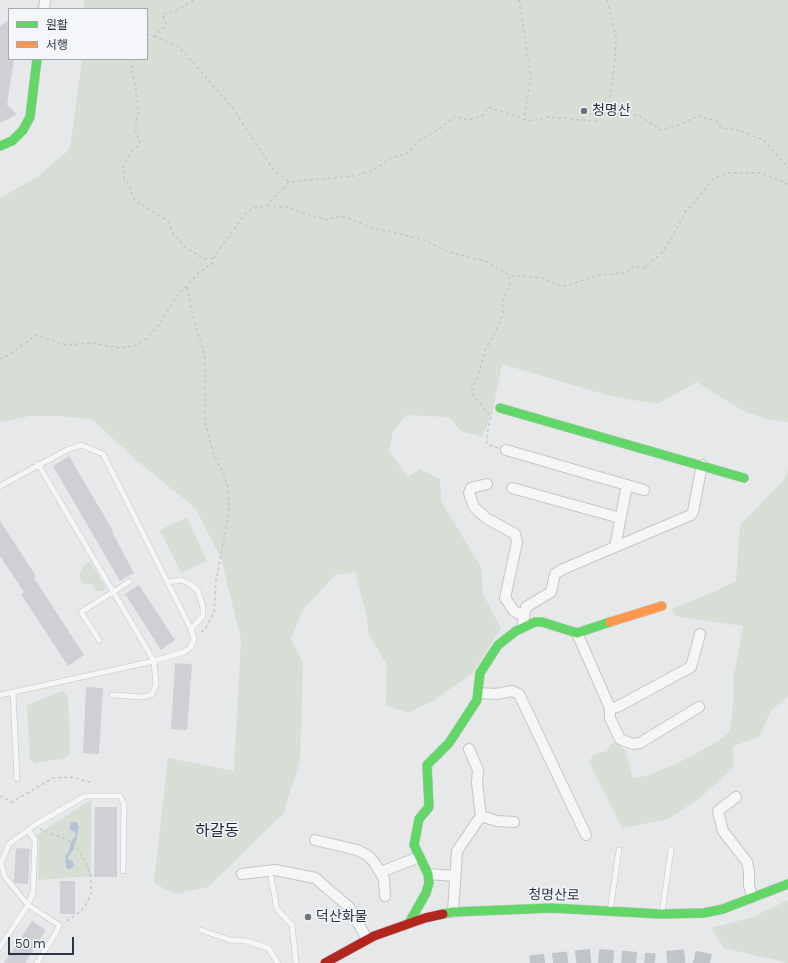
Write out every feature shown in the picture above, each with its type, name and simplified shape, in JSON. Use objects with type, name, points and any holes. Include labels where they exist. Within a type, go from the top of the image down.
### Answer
[{"type":"street","points":[[0,146],[12,141],[23,130],[30,117],[37,60]]},
{"type":"street","points":[[500,408],[744,478]]},
{"type":"street","points":[[506,450],[644,490]]},
{"type":"street","points":[[522,627],[526,607],[551,592],[555,574],[563,569],[691,515],[693,512],[702,465]]},
{"type":"street","points":[[487,484],[471,488],[469,493],[474,506],[486,518],[515,534],[517,542],[505,598],[514,611],[524,616]]},
{"type":"street","points":[[615,547],[627,485]]},
{"type":"street","points":[[512,488],[620,518]]},
{"type":"street","points":[[409,923],[426,893],[429,883],[428,874],[414,845],[419,819],[429,808],[427,765],[449,743],[477,700],[479,693],[479,676],[483,667],[502,640],[522,627],[539,622],[577,633],[662,606]]},
{"type":"street","points":[[577,633],[610,708],[610,718],[618,738],[637,744],[699,707]]},
{"type":"street","points":[[610,708],[617,707],[691,667],[700,634]]},
{"type":"street","points":[[479,693],[496,694],[512,691],[520,694],[586,834]]},
{"type":"street","points":[[453,912],[456,851],[481,816],[477,783],[478,770],[469,749]]},
{"type":"street","points":[[736,797],[718,811],[723,831],[747,862],[749,871],[748,886],[752,897]]},
{"type":"street","points":[[481,816],[497,821],[514,822]]},
{"type":"street","points":[[316,840],[364,853],[374,862],[381,872],[385,883],[385,896]]},
{"type":"street","points":[[381,872],[419,857]]},
{"type":"street","points":[[242,874],[275,870],[315,878],[349,907],[367,939]]},
{"type":"street","points":[[428,874],[455,876]]},
{"type":"street","name":"청명산로","points":[[326,963],[367,939],[409,923],[453,912],[551,908],[662,914],[704,913],[724,909],[788,884]]},
{"type":"lane","points":[[0,486],[38,464],[81,445],[103,454],[168,582],[191,629],[194,639],[190,647],[184,652],[154,661],[0,695]]},
{"type":"lane","points":[[38,464],[154,661],[156,685],[152,694],[144,697],[112,695]]},
{"type":"lane","points":[[168,582],[181,580],[190,584],[198,592],[203,607],[203,616],[191,629]]},
{"type":"lane","points":[[99,640],[81,612],[129,582]]},
{"type":"lane","points":[[13,692],[17,779]]},
{"type":"lane","points":[[37,963],[57,931],[59,925],[28,905],[5,877],[1,863],[9,844],[33,826],[85,796],[120,796],[124,804],[123,871]]},
{"type":"lane","points":[[0,947],[28,905],[33,892],[35,840],[28,830]]},
{"type":"lane","points":[[609,912],[619,850]]},
{"type":"lane","points":[[662,914],[671,850]]},
{"type":"lane","points":[[271,877],[277,909],[291,922],[292,925],[296,963]]},
{"type":"lane","points":[[201,930],[230,940],[246,941],[268,948],[278,963]]},
{"type":"path","points":[[154,36],[166,26],[163,14],[177,10],[194,0]]},
{"type":"path","points":[[519,0],[530,77],[524,119]]},
{"type":"path","points":[[607,0],[616,37],[615,60],[608,113]]},
{"type":"path","points":[[148,34],[179,47],[232,107],[274,169],[289,182]]},
{"type":"path","points":[[134,60],[131,70],[135,82],[138,112],[135,130],[140,141],[139,145],[132,150],[123,166],[124,180],[129,184],[134,200],[168,221],[173,233],[185,247],[204,259],[209,259],[216,256]]},
{"type":"path","points":[[266,206],[289,182],[353,176],[369,172],[379,168],[388,159],[406,154],[420,140],[441,128],[455,116],[467,120],[482,116],[488,107],[530,121],[548,117],[594,121],[608,113],[638,115],[660,130],[679,125],[698,116],[717,121],[721,128],[738,130],[764,140],[788,168]]},
{"type":"path","points":[[0,359],[7,356],[36,335],[65,345],[91,343],[120,348],[136,345],[146,339],[158,326],[176,297],[187,287],[199,272],[212,264],[245,214],[253,208],[266,206],[286,207],[326,220],[340,216],[355,220],[373,228],[421,239],[449,252],[488,262],[509,275],[542,278],[559,285],[566,286],[598,275],[626,274],[633,266],[646,268],[649,263],[660,255],[670,242],[687,209],[694,203],[714,178],[728,173],[761,174],[788,184]]},
{"type":"path","points":[[506,450],[487,444],[487,434],[491,417],[473,395],[472,389],[478,376],[485,350],[503,315],[503,298],[510,287],[509,275]]},
{"type":"path","points":[[187,287],[193,316],[205,356],[205,422],[214,455],[224,472],[228,487],[229,513],[216,580],[214,612],[206,628],[194,639]]},
{"type":"path","points":[[0,796],[12,802],[53,778],[71,777],[92,783]]},
{"type":"path","points":[[33,826],[74,843],[85,861],[90,876],[91,894],[87,903],[81,911],[70,920],[59,925]]},
{"type":"shaded area","points":[[84,0],[788,0],[788,422],[767,419],[743,411],[697,382],[657,404],[610,396],[502,364],[492,414],[482,437],[461,431],[449,417],[406,415],[393,432],[389,451],[408,477],[420,469],[440,479],[441,501],[481,567],[483,594],[501,628],[472,674],[434,700],[408,713],[386,705],[387,665],[368,633],[367,617],[355,572],[335,575],[302,611],[291,639],[303,663],[300,761],[283,814],[208,887],[175,894],[154,883],[168,758],[234,771],[241,640],[221,558],[195,508],[135,459],[93,420],[64,416],[30,416],[0,422],[0,198],[37,177],[70,149],[82,60],[148,60],[148,8],[84,8]]},
{"type":"shaded area","points":[[788,470],[788,696],[771,711],[759,737],[733,746],[733,768],[700,798],[668,819],[622,828],[589,762],[594,754],[607,751],[611,744],[615,741],[626,751],[632,776],[636,778],[652,774],[688,758],[718,741],[728,733],[731,726],[734,694],[733,681],[743,626],[675,616],[672,609],[736,581],[740,525],[783,481]]},
{"type":"shaded area","points":[[187,517],[207,561],[181,573],[160,530]]},
{"type":"shaded area","points":[[90,561],[106,588],[102,591],[96,591],[93,585],[82,583],[79,576],[83,567]]},
{"type":"shaded area","points":[[62,691],[68,696],[70,754],[65,758],[35,763],[30,759],[27,705]]},
{"type":"shaded area","points":[[91,800],[91,876],[38,880],[39,841],[36,835]]},
{"type":"shaded area","points":[[788,900],[788,963],[724,948],[711,928],[753,917]]},
{"type":"water","points":[[70,822],[77,822],[79,827],[74,849],[68,857],[69,860],[73,861],[74,866],[69,870],[66,867],[65,856],[69,851],[71,842],[76,835],[75,832],[70,830]]},
{"type":"building","points":[[8,21],[8,60],[14,60],[7,105],[17,114],[7,120],[4,120],[4,122],[0,122],[0,26]]},
{"type":"building","points":[[69,456],[113,531],[112,532],[134,573],[120,581],[53,466]]},
{"type":"building","points":[[0,521],[36,576],[34,578],[84,655],[68,666],[21,594],[24,592],[0,556]]},
{"type":"building","points":[[139,585],[175,640],[161,650],[125,594]]},
{"type":"building","points":[[175,663],[192,664],[187,730],[171,729]]},
{"type":"building","points":[[86,687],[103,688],[99,754],[83,753]]},
{"type":"building","points":[[95,807],[117,807],[117,877],[94,877]]},
{"type":"building","points":[[16,848],[30,849],[28,884],[15,883],[14,881]]},
{"type":"building","points":[[60,881],[75,881],[75,914],[60,914]]},
{"type":"building","points":[[32,921],[46,930],[25,963],[4,963]]},
{"type":"tunnel","points":[[530,963],[594,956],[655,961]]},
{"type":"tunnel","points":[[667,960],[687,958],[710,963]]},
{"type":"traffic: fast","points":[[0,146],[12,141],[23,130],[30,117],[37,60]]},
{"type":"traffic: fast","points":[[500,408],[744,478]]},
{"type":"traffic: fast","points":[[409,923],[426,893],[429,883],[428,874],[414,845],[419,819],[429,807],[427,765],[449,743],[477,700],[480,673],[498,645],[516,631],[535,622],[542,622],[577,633],[610,622]]},
{"type":"traffic: fast","points":[[443,914],[453,912],[551,908],[661,914],[704,913],[723,909],[788,884]]},
{"type":"traffic: slow","points":[[610,622],[662,606]]},
{"type":"traffic: jam","points":[[325,963],[374,936],[425,918],[443,914]]},
{"type":"place","name":"청명산","points":[[584,111]]},
{"type":"place","name":"덕산화물","points":[[308,917]]},
{"type":"district","name":"하갈동","points":[[217,832]]}]
